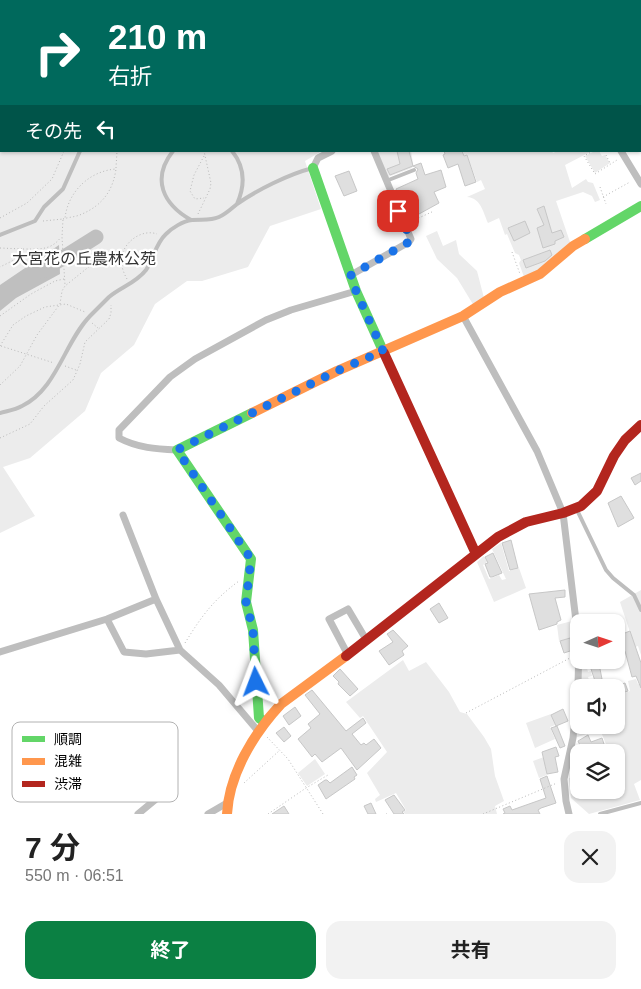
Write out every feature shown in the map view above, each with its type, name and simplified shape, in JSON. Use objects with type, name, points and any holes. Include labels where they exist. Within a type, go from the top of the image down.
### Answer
[{"type":"street","points":[[330,152],[318,158],[313,168],[356,291],[476,554]]},
{"type":"street","points":[[351,275],[409,242],[411,239],[374,152]]},
{"type":"street","points":[[623,154],[639,181]]},
{"type":"street","points":[[356,291],[291,310],[266,320],[195,359],[170,376],[119,430],[119,438],[147,448],[177,450],[337,371],[464,316],[500,292],[540,274],[573,246],[641,206]]},
{"type":"street","points":[[464,316],[537,452],[563,513],[575,614]]},
{"type":"street","points":[[227,814],[227,803],[233,784],[258,731],[281,704],[367,641],[498,537],[526,522],[563,513],[581,506],[597,491],[614,456],[625,440],[641,425]]},
{"type":"street","points":[[177,450],[251,559],[246,602],[253,630],[259,718],[265,722]]},
{"type":"street","points":[[123,515],[156,599],[180,650],[219,685],[258,731]]},
{"type":"street","points":[[0,652],[107,619],[156,599]]},
{"type":"street","points":[[348,655],[328,619],[348,609],[367,641]]},
{"type":"street","points":[[107,619],[124,652],[146,654],[180,650]]},
{"type":"street","points":[[569,814],[564,780],[573,738],[578,669]]},
{"type":"street","points":[[138,814],[146,811],[155,802]]},
{"type":"street","points":[[208,814],[227,803]]},
{"type":"lane","points":[[0,235],[35,221],[44,207],[63,189],[80,152]]},
{"type":"lane","points":[[172,152],[163,168],[162,182],[164,194],[173,208],[191,220]]},
{"type":"lane","points":[[233,152],[240,164],[243,180],[243,189],[237,204]]},
{"type":"lane","points":[[0,413],[21,407],[35,398],[50,379],[76,334],[110,297],[139,278],[147,268],[157,247],[166,234],[191,220],[218,218],[237,204],[296,172],[313,168]]},
{"type":"lane","points":[[386,181],[414,170]]},
{"type":"lane","points":[[576,508],[606,570],[634,595],[641,610]]},
{"type":"lane","points":[[600,814],[641,803]]},
{"type":"path","points":[[0,218],[27,203],[52,179],[64,152]]},
{"type":"path","points":[[35,221],[64,219],[82,214],[100,204],[112,188],[117,152]]},
{"type":"path","points":[[591,152],[584,156],[595,174],[623,154]]},
{"type":"path","points":[[196,220],[211,184],[204,155]]},
{"type":"path","points":[[204,155],[194,175],[190,191],[194,199],[206,198]]},
{"type":"path","points":[[606,155],[611,164]]},
{"type":"path","points":[[0,385],[20,366],[46,322],[60,304],[65,286],[62,237],[64,219],[73,194],[86,180],[99,172],[116,169]]},
{"type":"path","points":[[603,197],[639,181]]},
{"type":"path","points":[[600,187],[606,204]]},
{"type":"path","points":[[404,225],[434,211]]},
{"type":"path","points":[[130,284],[125,276],[122,258],[128,245],[139,235],[148,232],[166,234]]},
{"type":"path","points":[[0,248],[47,248],[55,244],[62,237]]},
{"type":"path","points":[[0,267],[12,261],[22,249]]},
{"type":"path","points":[[512,252],[523,281]]},
{"type":"path","points":[[65,286],[96,261],[122,258]]},
{"type":"path","points":[[0,316],[31,294],[64,277]]},
{"type":"path","points":[[0,435],[0,438],[30,424],[44,406],[73,380],[86,342],[104,324],[111,313],[110,297]]},
{"type":"path","points":[[77,370],[0,346],[13,326],[20,320],[45,307],[60,304],[71,305],[89,318],[98,328]]},
{"type":"path","points":[[180,650],[202,616],[221,594],[249,574]]},
{"type":"path","points":[[466,713],[570,658]]},
{"type":"path","points":[[258,731],[280,750],[323,814]]},
{"type":"path","points":[[233,784],[243,783],[280,750]]},
{"type":"path","points":[[268,814],[328,775]]},
{"type":"path","points":[[482,814],[564,780]]},
{"type":"green space","name":"大宮花の丘農林公苑","points":[[0,152],[320,152],[305,161],[321,209],[270,226],[248,267],[202,281],[187,281],[155,304],[134,345],[101,373],[85,411],[30,458],[3,467],[35,516],[0,533]]},
{"type":"green space","points":[[377,152],[411,152],[412,168],[388,177]]},
{"type":"green space","points":[[463,152],[590,152],[565,165],[572,188],[586,179],[588,182],[593,183],[600,200],[595,202],[592,196],[583,192],[556,201],[571,245],[538,272],[524,277],[519,263],[521,260],[519,255],[515,253],[507,234],[505,235],[499,218],[488,223],[478,203],[472,198],[467,197],[485,189],[481,180],[477,182],[467,155],[464,155]]},
{"type":"green space","points":[[593,152],[600,152],[602,156],[605,155],[610,163],[595,173],[585,156]]},
{"type":"green space","points":[[437,231],[443,246],[456,240],[459,254],[477,271],[484,298],[474,306],[457,278],[437,259],[426,236]]},
{"type":"green space","points":[[501,543],[509,571],[519,568],[526,588],[494,602],[477,562],[484,556],[487,562],[483,565],[489,579],[499,575],[502,580],[506,579],[492,549]]},
{"type":"green space","points":[[641,590],[641,655],[638,646],[635,647],[620,602]]},
{"type":"green space","points":[[570,622],[570,638],[559,641],[557,625]]},
{"type":"green space","points":[[403,660],[409,671],[426,662],[449,692],[460,712],[467,714],[484,737],[491,749],[495,776],[504,801],[495,806],[497,814],[405,814],[403,812],[406,810],[396,793],[376,802],[375,799],[380,795],[367,773],[387,752],[363,716],[360,718],[346,702]]},
{"type":"green space","points":[[582,669],[587,669],[588,672],[591,671],[592,676],[588,677],[589,679],[581,679]]},
{"type":"green space","points":[[636,679],[638,684],[641,683],[641,780],[634,784],[640,800],[589,814],[572,799],[625,799],[625,744],[606,744],[602,734],[625,734],[625,693],[630,691],[628,681]]},
{"type":"green space","points":[[551,714],[555,725],[550,727],[555,739],[535,748],[526,723]]},
{"type":"green space","points":[[576,734],[586,734],[575,738]]},
{"type":"green space","points":[[544,757],[547,775],[539,778],[533,761]]},
{"type":"green space","points":[[315,759],[325,774],[307,786],[298,773]]},
{"type":"shaded area","points":[[59,245],[60,274],[16,298],[0,311],[0,285]]},
{"type":"building","points":[[397,152],[409,152],[413,166],[390,175],[387,169],[400,164]]},
{"type":"building","points":[[444,152],[462,152],[464,156],[467,155],[476,182],[465,186],[458,164],[448,168],[443,155]]},
{"type":"building","points":[[421,163],[425,175],[441,170],[446,187],[434,192],[439,203],[419,214],[413,202],[403,207],[396,189],[418,179],[416,173],[418,169],[413,166]]},
{"type":"building","points":[[349,171],[357,191],[344,196],[335,176]]},
{"type":"building","points":[[544,206],[552,233],[561,230],[564,237],[555,241],[555,244],[543,248],[537,228],[544,225],[537,209]]},
{"type":"building","points":[[525,221],[530,233],[514,241],[508,228]]},
{"type":"building","points":[[550,250],[552,255],[545,261],[526,268],[523,260]]},
{"type":"building","points":[[641,473],[641,481],[635,485],[631,478]]},
{"type":"building","points":[[621,496],[634,518],[618,527],[608,503]]},
{"type":"building","points":[[511,540],[518,568],[510,570],[502,543]]},
{"type":"building","points":[[493,553],[502,573],[490,577],[485,564],[488,563],[485,557]]},
{"type":"building","points":[[565,590],[565,597],[555,598],[561,620],[557,624],[539,630],[529,594]]},
{"type":"building","points":[[439,603],[448,618],[439,623],[430,609]]},
{"type":"building","points":[[393,630],[408,646],[402,651],[404,655],[389,665],[379,651],[393,642],[387,634]]},
{"type":"building","points":[[630,631],[641,663],[641,688],[636,676],[632,677],[625,651],[625,633]]},
{"type":"building","points":[[570,638],[570,651],[564,653],[560,641]]},
{"type":"building","points":[[340,669],[358,689],[350,696],[333,676]]},
{"type":"building","points":[[591,669],[600,669],[602,679],[594,679]]},
{"type":"building","points":[[312,690],[346,731],[363,718],[366,723],[352,734],[361,745],[364,743],[366,745],[374,739],[381,748],[357,770],[341,748],[322,762],[315,754],[312,757],[298,739],[311,728],[308,724],[320,714],[305,695]]},
{"type":"building","points":[[295,707],[301,716],[289,725],[283,716]]},
{"type":"building","points":[[563,709],[568,721],[556,726],[551,715]]},
{"type":"building","points":[[557,726],[565,746],[560,748],[551,728]]},
{"type":"building","points":[[284,727],[291,736],[284,742],[276,733]]},
{"type":"building","points":[[588,735],[591,742],[602,738],[604,744],[579,744],[578,741]]},
{"type":"building","points":[[556,747],[559,756],[555,757],[558,772],[547,774],[542,752]]},
{"type":"building","points":[[352,767],[357,775],[354,777],[355,779],[326,799],[318,785],[325,780],[330,783]]},
{"type":"building","points":[[547,776],[556,803],[538,810],[540,814],[503,814],[505,813],[503,809],[510,806],[512,810],[546,798],[540,779]]},
{"type":"building","points":[[394,795],[405,810],[402,812],[404,814],[394,814],[385,800]]},
{"type":"building","points":[[371,803],[376,814],[368,814],[364,806]]},
{"type":"building","points":[[284,806],[289,814],[272,814]]},
{"type":"waterway","points":[[42,271],[96,237]]},
{"type":"traffic: fast","points":[[313,168],[356,291],[384,353]]},
{"type":"traffic: fast","points":[[585,239],[641,206]]},
{"type":"traffic: fast","points":[[252,413],[177,450],[251,559],[246,602],[253,630],[259,718],[265,722]]},
{"type":"traffic: slow","points":[[252,413],[337,371],[463,316],[500,292],[540,274],[573,246],[585,239]]},
{"type":"traffic: slow","points":[[227,814],[232,784],[245,755],[261,728],[281,704],[346,656]]},
{"type":"traffic: jam","points":[[384,353],[476,554]]},
{"type":"traffic: jam","points":[[346,656],[498,537],[526,522],[563,513],[581,506],[597,491],[614,456],[625,440],[641,425]]},
{"type":"route","points":[[256,682],[253,630],[246,602],[251,559],[177,450],[337,371],[383,351],[356,291],[351,275],[409,242],[411,239],[398,211]]}]
